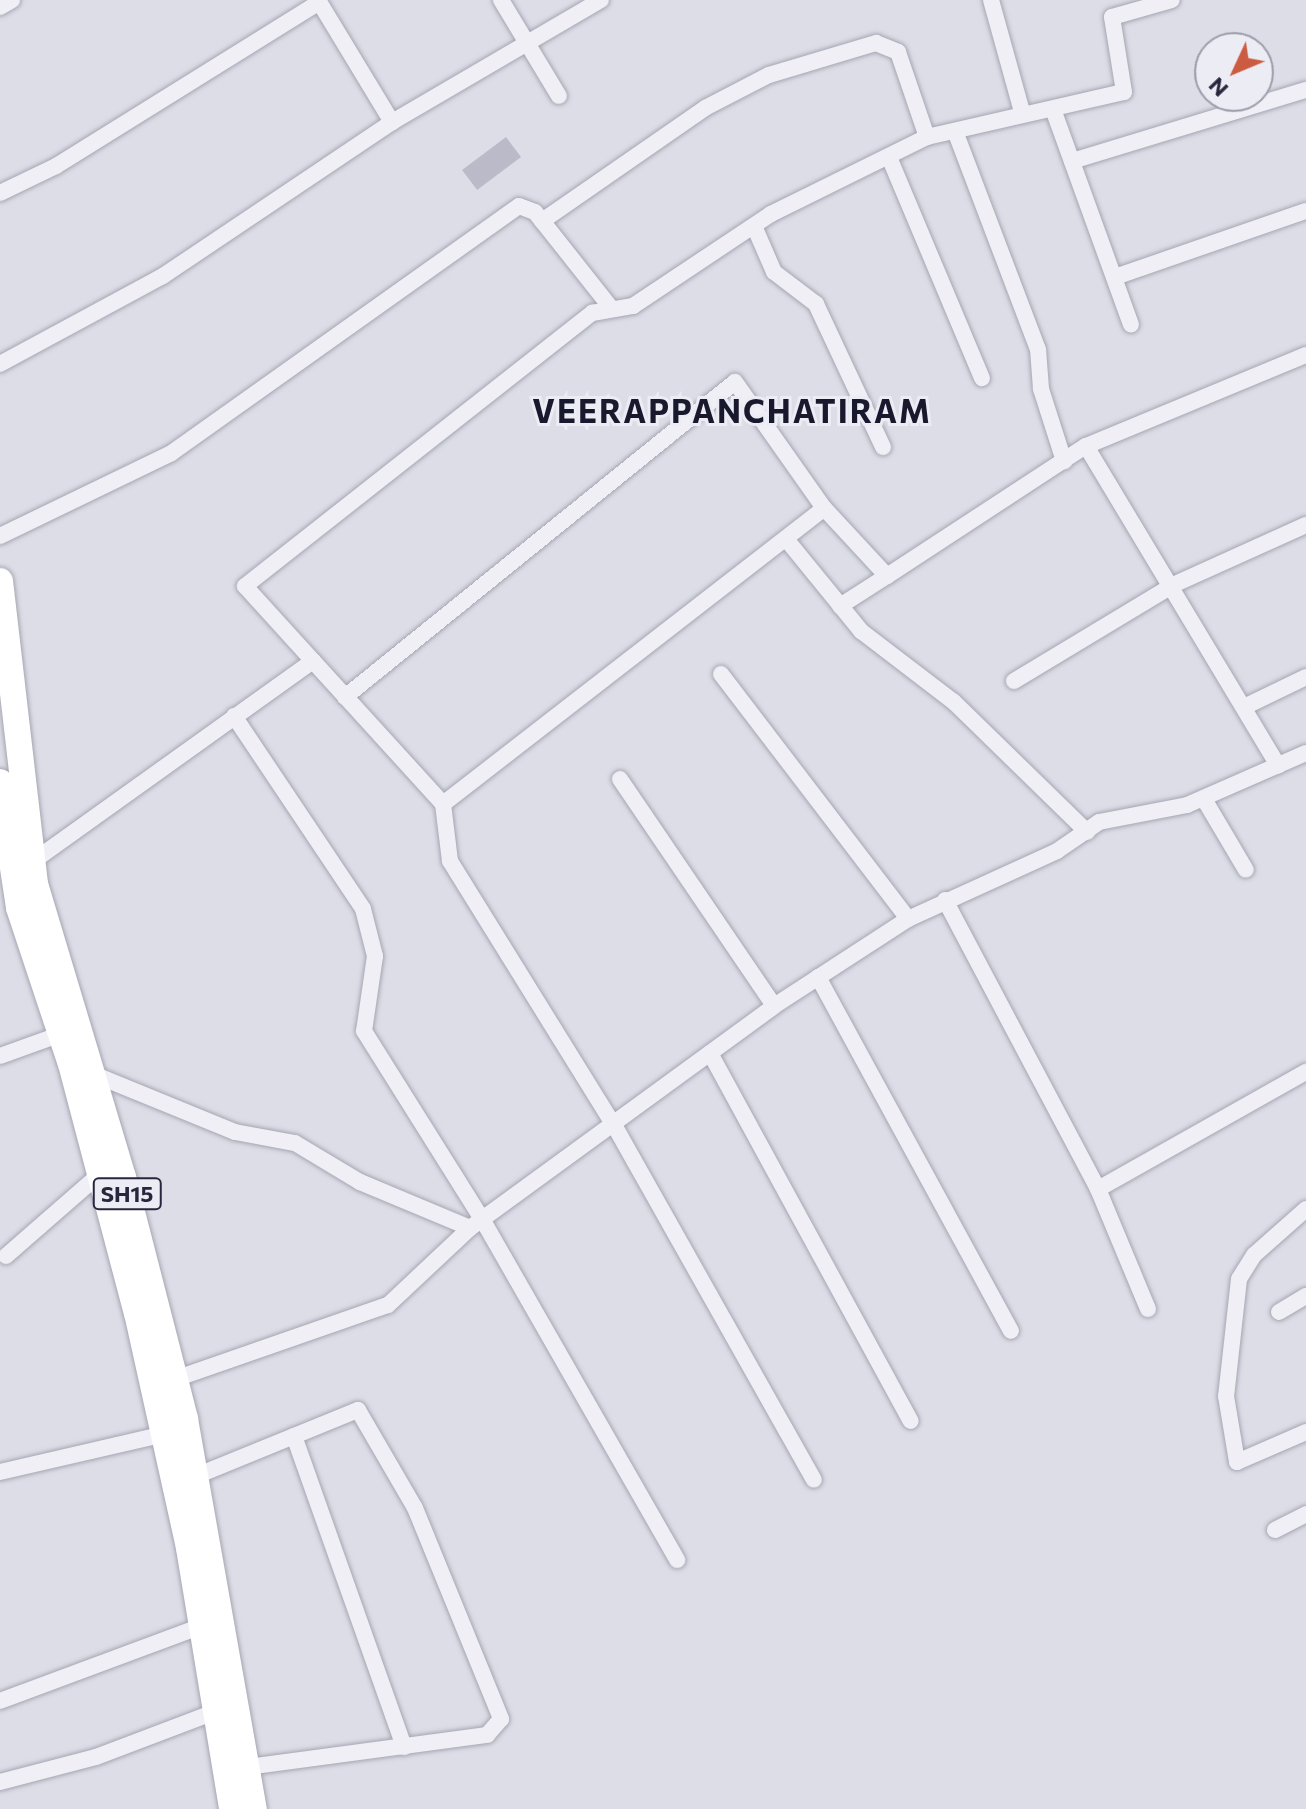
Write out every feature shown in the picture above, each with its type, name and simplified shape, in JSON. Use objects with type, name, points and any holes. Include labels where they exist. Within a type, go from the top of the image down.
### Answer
[{"type":"main road","name":"SH15","points":[[0,581],[32,862],[175,1379],[175,1432],[232,1809]]},
{"type":"main road","name":"SH15","points":[[0,782],[19,908],[61,1034],[175,1432],[196,1476],[254,1809]]},
{"type":"street","points":[[0,7],[12,0]]},
{"type":"street","points":[[501,0],[559,96]]},
{"type":"street","points":[[0,364],[163,276],[392,122],[601,0]]},
{"type":"street","points":[[991,0],[1022,112]]},
{"type":"street","points":[[1118,0],[1132,11]]},
{"type":"street","points":[[814,1480],[614,1125],[450,861],[443,804],[245,586],[592,313],[633,306],[754,226],[927,137],[1022,112],[1054,112],[1124,92],[1112,17],[1172,0]]},
{"type":"street","points":[[0,193],[56,166],[319,1],[392,122]]},
{"type":"street","points":[[542,221],[705,108],[769,75],[876,43],[898,52],[927,137]]},
{"type":"street","points":[[1072,161],[1306,90]]},
{"type":"street","points":[[1054,112],[1131,325]]},
{"type":"street","points":[[955,131],[1038,349],[1041,389],[1064,461]]},
{"type":"street","points":[[889,157],[982,378]]},
{"type":"street","points":[[0,536],[170,454],[514,209],[530,208],[611,308]]},
{"type":"street","points":[[1115,277],[1306,211]]},
{"type":"street","points":[[754,226],[774,272],[816,304],[883,447]]},
{"type":"street","points":[[840,606],[1086,446],[1306,355]]},
{"type":"street","points":[[345,697],[735,382],[824,508],[887,576]]},
{"type":"street","points":[[1086,446],[1173,585],[1278,766]]},
{"type":"street","points":[[443,804],[824,508]]},
{"type":"street","points":[[1014,681],[1173,585],[1306,525]]},
{"type":"street","points":[[786,539],[861,631],[954,702],[1087,832]]},
{"type":"street","points":[[32,862],[313,661]]},
{"type":"street","points":[[721,674],[908,919]]},
{"type":"street","points":[[1244,707],[1306,677]]},
{"type":"street","points":[[234,716],[363,909],[375,956],[364,1031],[677,1560]]},
{"type":"street","points":[[175,1379],[388,1305],[476,1224],[774,1006],[908,919],[1087,832],[1099,822],[1204,799],[1306,753]]},
{"type":"street","points":[[620,779],[774,1006]]},
{"type":"street","points":[[1204,799],[1246,870]]},
{"type":"street","points":[[945,900],[1098,1189],[1148,1309]]},
{"type":"street","points":[[818,977],[1011,1331]]},
{"type":"street","points":[[1,1058],[61,1034]]},
{"type":"street","points":[[710,1053],[911,1421]]},
{"type":"street","points":[[1098,1189],[1306,1072]]},
{"type":"street","points":[[93,1074],[235,1132],[295,1143],[360,1182],[476,1224]]},
{"type":"street","points":[[6,1256],[100,1174]]},
{"type":"street","points":[[1306,1209],[1244,1267],[1226,1396],[1237,1462],[1306,1432]]},
{"type":"street","points":[[1279,1312],[1306,1296]]},
{"type":"street","points":[[196,1476],[294,1436],[343,1411],[363,1414],[415,1508],[499,1710],[499,1727],[487,1735],[247,1767]]},
{"type":"street","points":[[0,1472],[175,1432]]},
{"type":"street","points":[[294,1436],[404,1747]]},
{"type":"street","points":[[1275,1530],[1306,1514]]},
{"type":"street","points":[[0,1701],[202,1626]]},
{"type":"street","points":[[0,1782],[96,1757],[217,1711]]},
{"type":"building","points":[[506,137],[521,157],[477,190],[462,170]]},
{"type":"district","name":"VEERAPPANCHATIRAM","points":[[732,410]]}]
